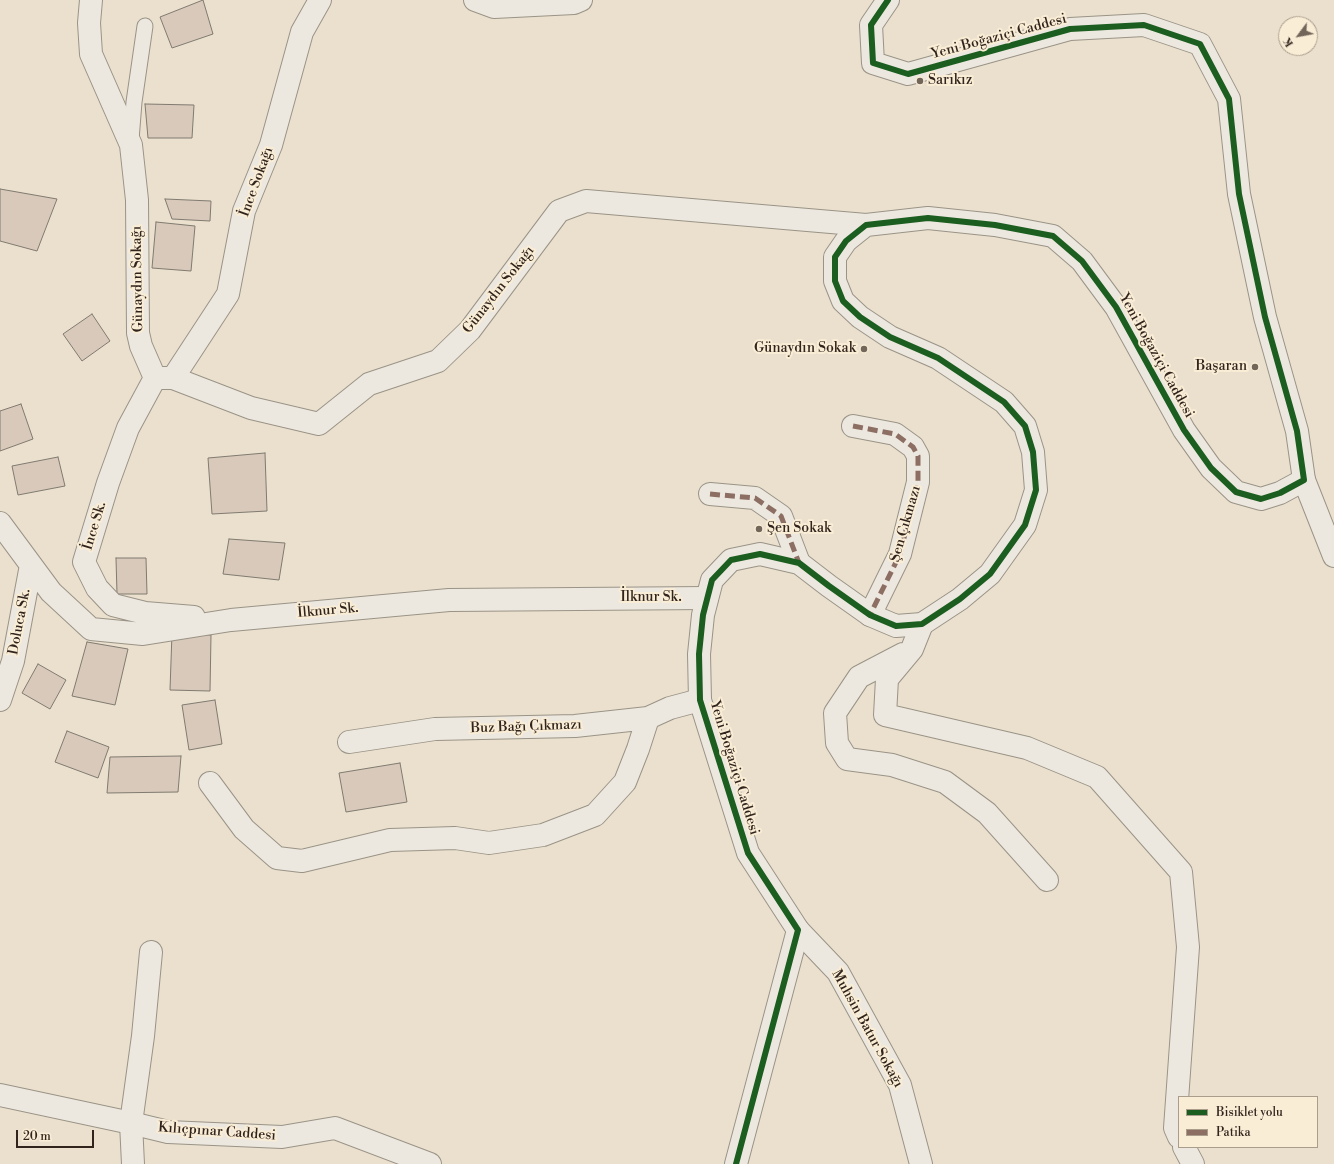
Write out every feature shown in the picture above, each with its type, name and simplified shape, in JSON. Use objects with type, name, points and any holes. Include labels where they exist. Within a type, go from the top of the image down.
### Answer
[{"type":"street","name":"Günaydın Sokağı","points":[[91,0],[89,23],[91,54],[131,145],[137,200],[138,333],[141,346],[164,378],[251,408],[319,424],[369,384],[438,361],[470,330],[559,211],[586,201],[866,226]]},
{"type":"street","name":"İnce Sokağı","points":[[164,378],[228,294],[244,211],[271,144],[302,32],[320,0]]},
{"type":"street","points":[[475,0],[494,7],[574,3],[581,0]]},
{"type":"street","name":"Yeni Boğaziçi Caddesi","points":[[798,930],[748,853],[700,700],[699,654],[703,615],[712,580],[731,560],[760,554],[799,563],[870,615],[896,626],[922,624],[960,599],[990,574],[1025,525],[1036,490],[1033,452],[1025,426],[1004,402],[938,358],[884,333],[860,317],[843,300],[835,281],[835,257],[846,241],[866,226],[928,218],[995,225],[1053,236],[1082,261],[1116,307],[1184,430],[1211,468],[1236,492],[1261,499],[1280,493],[1304,480],[1297,431],[1265,318],[1239,194],[1228,99],[1200,44],[1144,25],[1070,29],[908,74],[873,63],[871,24],[888,0]]},
{"type":"street","name":"İnce Sk.","points":[[164,378],[128,428],[108,483],[84,562],[97,588],[113,605],[145,613],[231,620]]},
{"type":"street","name":"Şen Çıkmazı","points":[[852,426],[894,434],[913,447],[918,456],[918,482],[900,554],[870,615]]},
{"type":"street","points":[[1304,480],[1334,556]]},
{"type":"street","points":[[710,494],[755,498],[781,516],[799,563]]},
{"type":"street","name":"İlknur Sk.","points":[[0,523],[51,592],[91,630],[143,634],[231,620],[449,600],[707,598]]},
{"type":"street","name":"Doluca Sk.","points":[[0,700],[13,661],[31,565]]},
{"type":"street","points":[[922,624],[912,649],[887,679],[885,715],[1027,748],[1097,777],[1181,872],[1188,948],[1174,1128],[1178,1135]]},
{"type":"street","points":[[912,649],[859,677],[835,713],[837,743],[847,759],[892,765],[945,782],[987,813],[1047,880]]},
{"type":"street","name":"Buz Bağı Çıkmazı","points":[[349,742],[435,729],[575,726],[648,718],[670,708],[700,700]]},
{"type":"street","points":[[210,783],[244,829],[277,858],[302,861],[390,840],[455,838],[489,843],[543,835],[595,815],[625,782],[648,718]]},
{"type":"street","points":[[736,1164],[798,930]]},
{"type":"street","name":"Muhsin Batur Sokağı","points":[[798,930],[838,972],[900,1085],[921,1164]]},
{"type":"street","points":[[133,1164],[131,1123],[143,1036],[151,952]]},
{"type":"street","name":"Kılıçpınar Caddesi","points":[[0,1095],[168,1132],[282,1137],[335,1128],[430,1164]]},
{"type":"street","points":[[1185,1148],[1193,1164]]},
{"type":"lane","points":[[131,145],[134,102],[145,26]]},
{"type":"building","points":[[203,0],[213,34],[172,48],[160,17]]},
{"type":"building","points":[[145,104],[194,105],[192,138],[148,138]]},
{"type":"building","points":[[0,189],[57,199],[37,251],[0,241]]},
{"type":"building","points":[[165,199],[211,201],[210,221],[172,219]]},
{"type":"building","points":[[156,222],[195,226],[191,271],[152,268]]},
{"type":"building","points":[[92,314],[110,341],[82,361],[63,334]]},
{"type":"building","points":[[21,404],[33,439],[0,451],[0,411]]},
{"type":"building","points":[[265,453],[267,511],[212,514],[208,458]]},
{"type":"building","points":[[58,457],[65,486],[18,495],[12,466]]},
{"type":"building","points":[[229,539],[285,543],[279,580],[223,574]]},
{"type":"building","points":[[116,558],[146,558],[147,594],[117,594]]},
{"type":"building","points":[[172,633],[211,635],[210,691],[170,690]]},
{"type":"building","points":[[87,642],[128,649],[115,705],[72,696]]},
{"type":"building","points":[[38,664],[66,680],[50,709],[22,693]]},
{"type":"building","points":[[215,700],[222,744],[189,750],[182,705]]},
{"type":"building","points":[[67,731],[109,747],[98,778],[55,762]]},
{"type":"building","points":[[181,756],[178,792],[107,793],[110,757]]},
{"type":"building","points":[[400,763],[407,802],[346,812],[339,773]]},
{"type":"marked path","points":[[853,426],[895,434],[913,447],[918,456],[918,482],[900,554],[870,615]]},
{"type":"marked path","points":[[710,494],[755,498],[781,516],[799,563]]},
{"type":"cycle path","points":[[736,1164],[798,930],[748,853],[700,700],[699,654],[703,615],[712,580],[731,560],[760,554],[799,563],[870,615],[896,626],[922,624],[960,599],[990,574],[1025,525],[1036,490],[1033,452],[1025,426],[1004,402],[938,358],[890,337],[860,317],[843,301],[835,281],[835,257],[846,241],[866,225],[928,218],[995,225],[1053,236],[1082,261],[1116,307],[1184,430],[1211,468],[1236,492],[1261,499],[1280,493],[1304,480],[1297,431],[1265,317],[1239,194],[1229,99],[1200,44],[1144,25],[1070,29],[908,74],[873,63],[871,25],[888,0]]},
{"type":"place","name":"Sarıkız","points":[[920,81]]},
{"type":"place","name":"Günaydın Sokak","points":[[864,349]]},
{"type":"place","name":"Başaran","points":[[1255,367]]},
{"type":"place","name":"Şen Sokak","points":[[759,529]]}]
